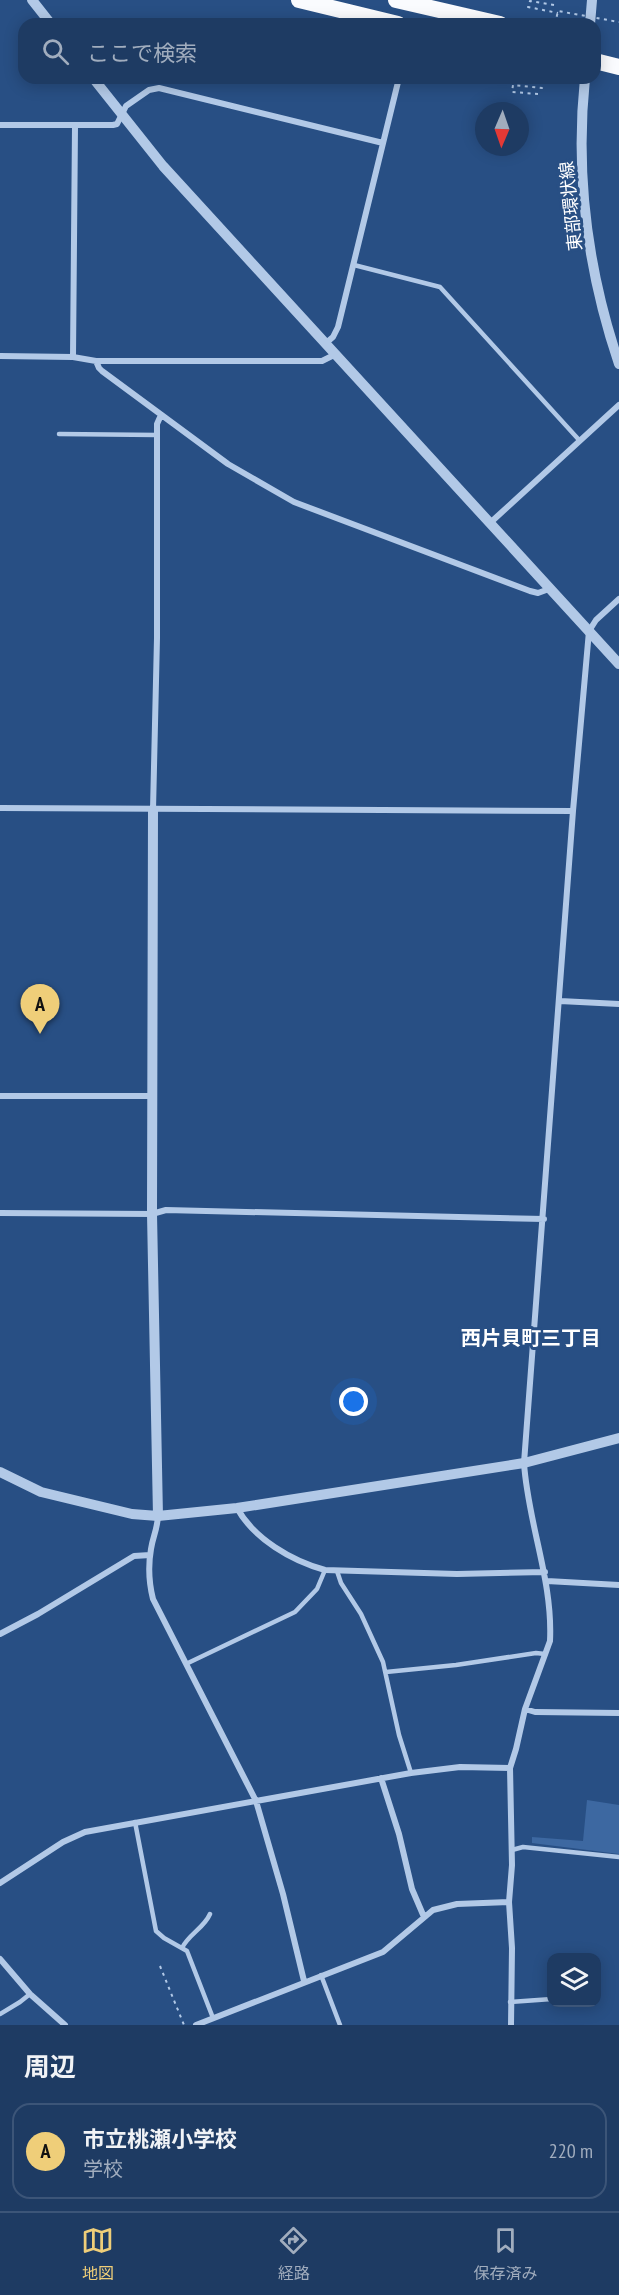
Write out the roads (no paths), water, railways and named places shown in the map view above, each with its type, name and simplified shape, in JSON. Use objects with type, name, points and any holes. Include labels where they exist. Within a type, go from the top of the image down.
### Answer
[{"type":"highway","points":[[299,0],[373,18]]},
{"type":"highway","points":[[407,1],[476,18]]},
{"type":"highway","points":[[601,62],[619,67]]},
{"type":"street","points":[[32,0],[46,18]]},
{"type":"street","points":[[590,18],[592,0]]},
{"type":"street","points":[[98,84],[163,166],[619,664]]},
{"type":"street","points":[[326,343],[333,337],[338,327],[398,84]]},
{"type":"street","name":"東部環状線","points":[[585,84],[581,160],[584,206],[603,307],[619,364]]},
{"type":"street","points":[[0,125],[113,125],[117,124],[126,106],[149,90],[159,88],[383,143]]},
{"type":"street","points":[[73,357],[75,126]]},
{"type":"street","points":[[0,356],[73,357],[96,361],[322,361],[336,354]]},
{"type":"street","points":[[96,361],[99,368],[238,471],[294,502],[530,591],[538,593],[549,589]]},
{"type":"street","points":[[490,523],[619,405]]},
{"type":"street","points":[[161,415],[157,435],[152,1096],[158,1516],[157,1533],[150,1555],[150,1582],[153,1599],[188,1663],[256,1801],[283,1894],[304,1981]]},
{"type":"street","points":[[511,2025],[510,1768],[525,1710],[545,1654],[550,1631],[547,1581],[534,1530],[524,1463],[573,811],[589,631],[596,620],[619,599]]},
{"type":"street","points":[[0,808],[573,811]]},
{"type":"street","points":[[560,1000],[619,1004]]},
{"type":"street","points":[[0,1096],[152,1096]]},
{"type":"street","points":[[0,1213],[152,1214],[166,1210],[544,1219]]},
{"type":"street","points":[[0,1472],[41,1492],[132,1514],[158,1516],[237,1509],[524,1463],[619,1438]]},
{"type":"street","points":[[237,1509],[249,1525],[274,1546],[306,1565],[324,1570],[457,1574],[545,1572]]},
{"type":"street","points":[[0,1634],[135,1556],[150,1555]]},
{"type":"street","points":[[547,1581],[619,1585]]},
{"type":"street","points":[[525,1710],[619,1713]]},
{"type":"street","points":[[0,1883],[72,1836],[135,1822],[411,1773],[460,1767],[510,1768]]},
{"type":"street","points":[[381,1778],[399,1834],[412,1889],[424,1917]]},
{"type":"street","points":[[196,2025],[383,1952],[424,1917],[444,1906],[509,1902]]},
{"type":"street","points":[[0,1959],[30,1994],[65,2025]]},
{"type":"lane","points":[[354,266],[441,287],[580,441]]},
{"type":"lane","points":[[59,434],[157,435]]},
{"type":"lane","points":[[188,1663],[295,1612],[317,1589],[324,1570]]},
{"type":"lane","points":[[337,1571],[341,1583],[366,1623],[386,1672],[399,1735],[411,1773]]},
{"type":"lane","points":[[386,1672],[456,1665],[536,1653],[545,1654]]},
{"type":"lane","points":[[135,1822],[156,1931],[189,1954],[213,2018]]},
{"type":"lane","points":[[512,1850],[523,1847],[619,1857]]},
{"type":"lane","points":[[182,1947],[210,1914]]},
{"type":"lane","points":[[321,1975],[340,2025]]},
{"type":"lane","points":[[0,2014],[30,1994]]},
{"type":"lane","points":[[510,2002],[547,1999]]},
{"type":"place","name":"市立桃瀬小学校","points":[[40,1034]]},
{"type":"district","name":"西片貝町三丁目","points":[[531,1338]]}]
